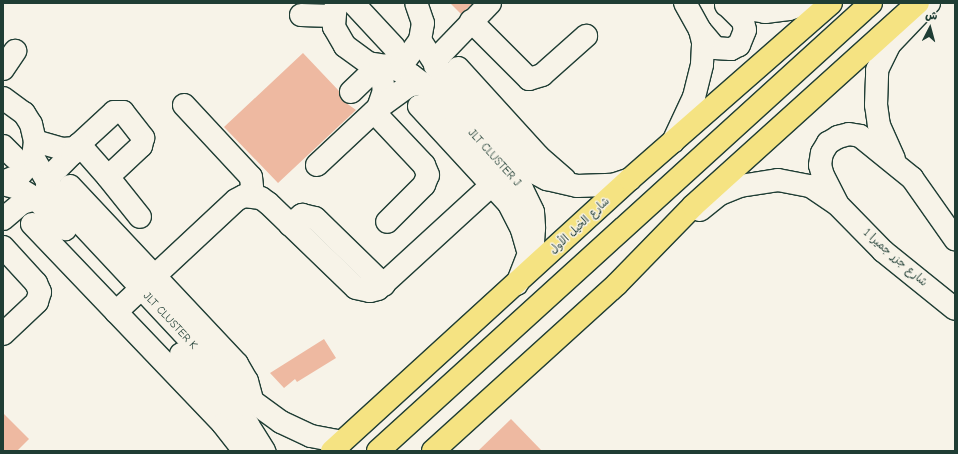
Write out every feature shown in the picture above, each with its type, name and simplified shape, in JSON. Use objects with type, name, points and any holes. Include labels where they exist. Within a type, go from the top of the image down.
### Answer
[{"type":"main road","name":"شارع الخيل الأول","points":[[336,447],[516,286],[630,179],[671,146],[831,3]]},
{"type":"main road","points":[[378,451],[871,3]]},
{"type":"main road","points":[[433,451],[611,289],[705,195],[918,3]]},
{"type":"street","points":[[354,3],[396,45]]},
{"type":"street","points":[[368,3],[396,45],[384,91],[376,110]]},
{"type":"street","points":[[317,165],[376,110],[408,86],[429,75],[440,55],[457,40],[467,26],[490,3]]},
{"type":"street","points":[[685,3],[700,30],[715,48],[732,50],[739,45],[744,38],[744,26],[726,5]]},
{"type":"street","points":[[726,5],[765,12],[789,9],[806,3]]},
{"type":"street","points":[[896,164],[886,146],[880,126],[876,105],[878,70],[889,45],[929,3]]},
{"type":"street","points":[[301,15],[335,10]]},
{"type":"street","name":"JLT CLUSTER J","points":[[335,10],[338,37],[396,45],[524,167],[547,179],[577,186],[613,185],[630,179]]},
{"type":"street","points":[[348,88],[354,74],[396,45],[467,26]]},
{"type":"street","points":[[467,26],[529,79],[542,76],[586,36]]},
{"type":"street","points":[[671,146],[698,86],[703,53],[700,30]]},
{"type":"street","name":"JLT CLUSTER J","points":[[396,45],[411,75],[429,75]]},
{"type":"street","points":[[3,69],[15,50]]},
{"type":"street","points":[[458,68],[484,87],[511,117],[553,171],[577,186]]},
{"type":"street","name":"JLT CLUSTER J","points":[[429,75],[500,178],[522,189],[533,212],[532,243],[516,286]]},
{"type":"street","name":"JLT CLUSTER K","points":[[3,98],[24,114],[31,124],[12,162],[18,188],[42,192]]},
{"type":"street","points":[[184,105],[251,177],[253,195]]},
{"type":"street","points":[[136,294],[236,200],[253,195],[261,198],[290,224],[356,288],[370,291],[384,285],[500,178],[464,160],[436,130],[419,106]]},
{"type":"street","points":[[376,110],[424,166],[428,175],[424,185],[387,222]]},
{"type":"street","points":[[3,219],[22,203],[42,192],[50,176],[72,154],[77,146],[112,113],[123,112],[140,133],[142,146],[108,177]]},
{"type":"street","points":[[837,204],[820,164],[822,153],[828,143],[838,137],[849,134],[860,136],[896,164],[925,194],[955,239]]},
{"type":"street","points":[[12,162],[77,146]]},
{"type":"street","points":[[77,146],[108,177],[129,229],[136,294],[223,424],[244,451]]},
{"type":"street","name":"JLT CLUSTER K","points":[[12,162],[42,192],[136,294],[248,425],[264,451]]},
{"type":"street","points":[[658,243],[720,194],[740,186],[778,180],[794,182],[810,186],[837,204]]},
{"type":"street","points":[[70,186],[129,229]]},
{"type":"street","name":"شارع جزر جميرا 1","points":[[837,204],[883,251],[955,309]]},
{"type":"street","points":[[32,224],[48,248],[76,278],[136,294]]},
{"type":"street","points":[[3,334],[40,298],[39,288],[7,259]]},
{"type":"street","name":"JLT CLUSTER K","points":[[136,294],[252,401],[296,430],[336,447]]},
{"type":"building","points":[[450,3],[473,3],[461,14]]},
{"type":"building","points":[[303,53],[339,91],[342,100],[356,110],[278,183],[224,127]]},
{"type":"building","points":[[324,339],[336,358],[297,382],[295,379],[284,388],[270,373]]},
{"type":"building","points":[[3,413],[29,439],[17,451],[3,451]]},
{"type":"building","points":[[511,419],[542,451],[478,451]]}]
